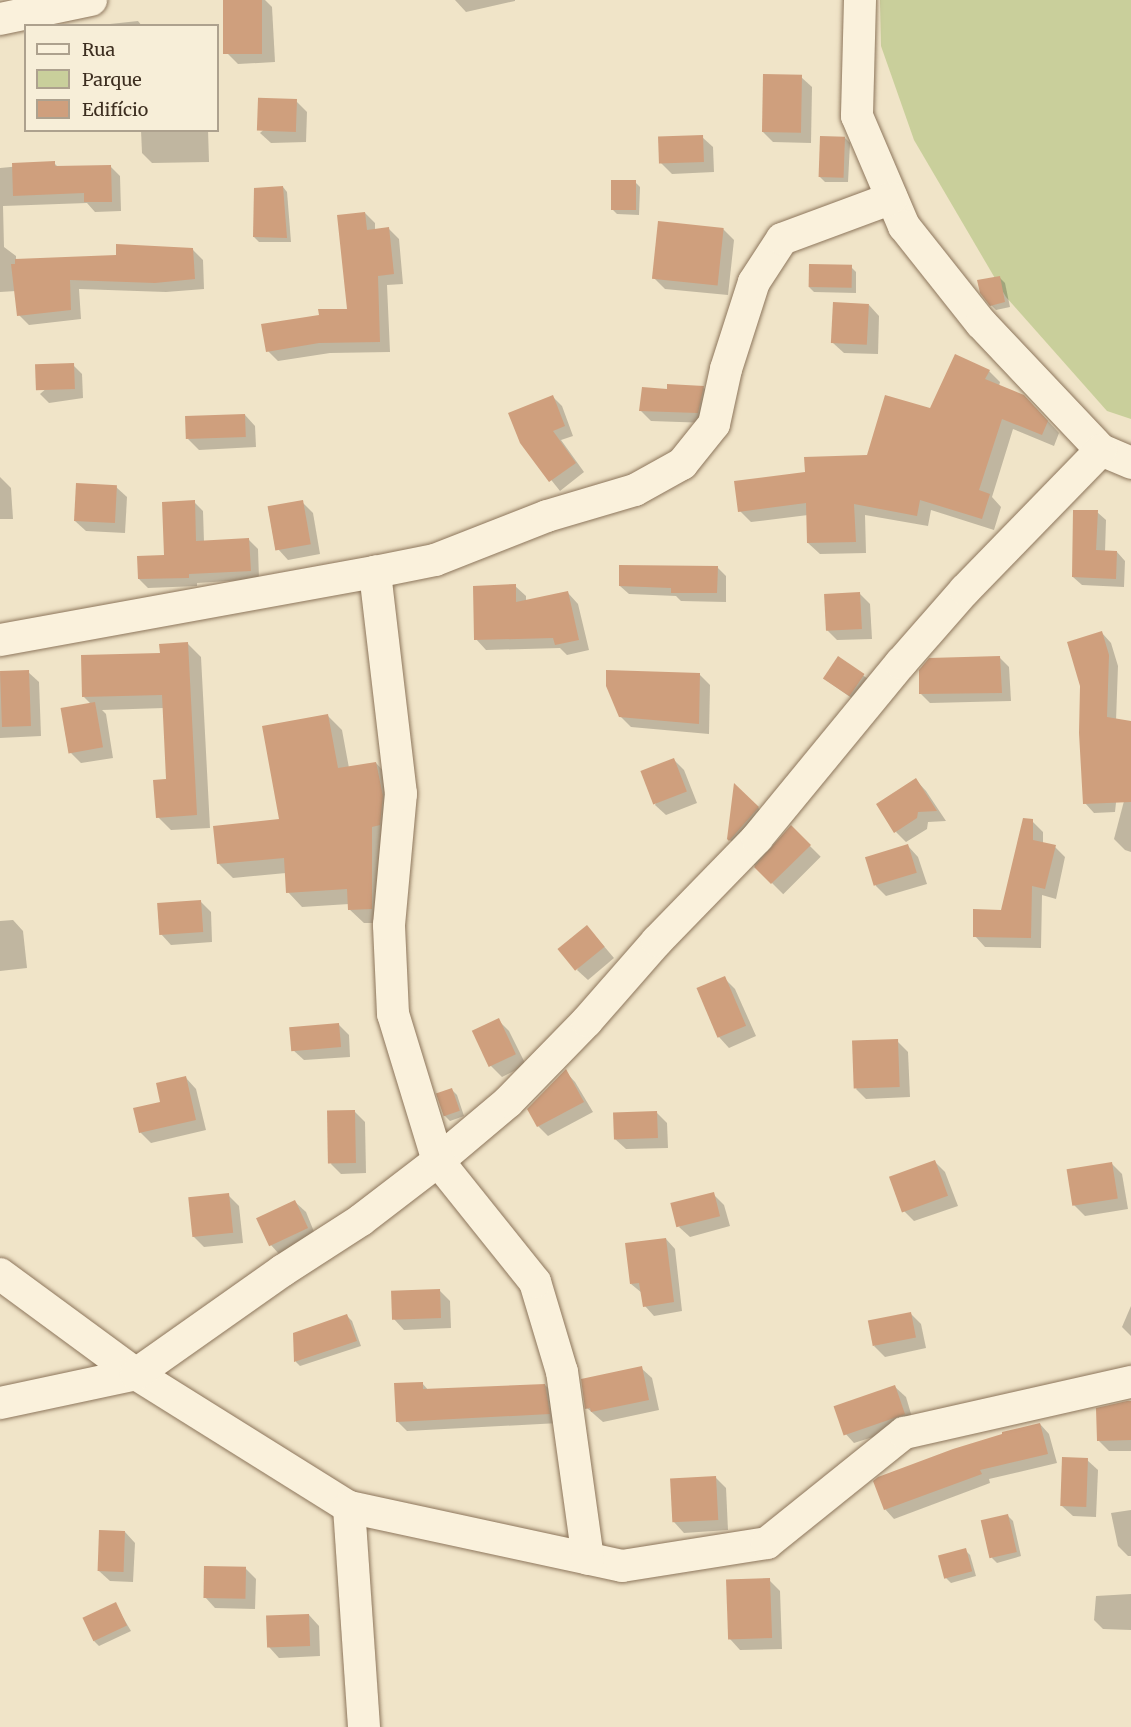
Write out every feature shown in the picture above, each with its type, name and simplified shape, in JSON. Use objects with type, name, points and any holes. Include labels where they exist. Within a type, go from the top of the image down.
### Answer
[{"type":"street","points":[[0,19],[92,0]]},
{"type":"street","points":[[860,0],[857,116],[904,226],[981,323],[1101,450],[1131,463]]},
{"type":"street","points":[[0,640],[435,560],[548,516],[635,490],[682,464],[714,424],[726,369],[754,282],[782,239],[892,198]]},
{"type":"street","points":[[0,1403],[136,1374],[256,1289],[361,1220],[438,1161],[508,1102],[587,1021],[657,941],[757,838],[901,663],[958,598],[1101,450]]},
{"type":"street","points":[[375,572],[401,794],[389,925],[393,1014],[438,1161],[535,1282],[562,1372],[588,1559]]},
{"type":"street","points":[[0,1274],[136,1374],[349,1507],[622,1566],[767,1543],[904,1433],[1131,1382]]},
{"type":"street","points":[[349,1507],[364,1727]]},
{"type":"green space","points":[[880,0],[1131,0],[1131,419],[1107,411],[1006,297],[914,140],[881,46]]},
{"type":"building","points":[[223,0],[262,0],[262,54],[223,54]]},
{"type":"building","points":[[763,74],[802,75],[801,133],[762,132]]},
{"type":"building","points":[[258,98],[297,99],[296,132],[257,131]]},
{"type":"building","points":[[703,135],[704,162],[659,164],[658,137]]},
{"type":"building","points":[[820,136],[845,137],[844,178],[819,177]]},
{"type":"building","points":[[55,161],[55,166],[111,165],[112,202],[84,202],[84,193],[13,196],[12,163]]},
{"type":"building","points":[[611,180],[636,180],[636,210],[611,210]]},
{"type":"building","points":[[283,186],[287,238],[253,237],[254,188]]},
{"type":"building","points":[[365,212],[367,230],[389,227],[394,274],[378,276],[380,342],[319,343],[266,352],[261,324],[319,315],[318,309],[347,309],[337,215]]},
{"type":"building","points":[[658,221],[724,228],[718,286],[652,279]]},
{"type":"building","points":[[116,244],[193,248],[195,279],[155,283],[70,280],[71,310],[17,316],[11,264],[15,264],[15,259],[116,255]]},
{"type":"building","points":[[809,264],[852,265],[852,288],[809,287]]},
{"type":"building","points":[[1000,276],[1005,302],[990,306],[980,293],[977,280]]},
{"type":"building","points":[[833,302],[869,304],[867,345],[831,343]]},
{"type":"building","points":[[955,354],[990,370],[985,379],[1024,395],[1048,421],[1042,435],[1002,419],[979,490],[990,494],[982,519],[920,500],[917,516],[854,504],[856,542],[807,543],[806,503],[738,512],[734,481],[805,472],[804,457],[867,455],[885,395],[930,408]]},
{"type":"building","points":[[74,363],[75,389],[36,390],[35,364]]},
{"type":"building","points":[[667,384],[704,386],[698,413],[639,411],[642,387],[667,389]]},
{"type":"building","points":[[553,395],[565,426],[553,431],[576,463],[549,482],[520,443],[508,413]]},
{"type":"building","points":[[245,414],[246,437],[186,439],[185,416]]},
{"type":"building","points":[[76,483],[117,485],[115,523],[74,521]]},
{"type":"building","points":[[195,500],[196,541],[249,538],[251,571],[189,574],[189,578],[138,579],[137,556],[164,555],[162,502]]},
{"type":"building","points":[[303,500],[311,544],[275,551],[268,506]]},
{"type":"building","points":[[1073,510],[1098,510],[1096,550],[1117,551],[1116,579],[1072,577]]},
{"type":"building","points":[[619,565],[718,566],[717,593],[671,593],[671,588],[619,586]]},
{"type":"building","points":[[516,584],[516,602],[568,591],[579,640],[555,645],[553,638],[474,640],[473,586]]},
{"type":"building","points":[[860,592],[862,629],[826,631],[824,594]]},
{"type":"building","points":[[1102,631],[1109,655],[1107,717],[1131,721],[1131,802],[1083,804],[1079,733],[1080,686],[1067,642]]},
{"type":"building","points":[[188,642],[197,815],[156,818],[153,780],[166,779],[162,695],[82,697],[81,655],[160,653],[159,644]]},
{"type":"building","points":[[838,656],[865,674],[849,696],[823,678]]},
{"type":"building","points":[[1000,656],[1002,693],[919,694],[919,670],[929,658]]},
{"type":"building","points":[[29,670],[31,726],[2,727],[0,671]]},
{"type":"building","points":[[606,670],[700,673],[699,724],[619,717],[606,686]]},
{"type":"building","points":[[95,702],[103,747],[69,753],[61,708]]},
{"type":"building","points":[[328,714],[338,768],[376,762],[383,796],[380,825],[372,827],[372,909],[348,910],[347,889],[286,893],[284,858],[217,864],[213,826],[279,819],[262,726]]},
{"type":"building","points":[[674,758],[687,792],[653,805],[640,771]]},
{"type":"building","points":[[916,778],[937,811],[918,812],[917,818],[894,833],[876,804]]},
{"type":"building","points":[[734,783],[759,807],[729,841],[727,839]]},
{"type":"building","points":[[1023,818],[1033,819],[1033,840],[1056,845],[1045,889],[1032,886],[1031,938],[973,937],[973,909],[1001,910]]},
{"type":"building","points":[[791,825],[811,845],[771,884],[754,867]]},
{"type":"building","points":[[908,844],[917,873],[874,886],[865,857]]},
{"type":"building","points":[[201,900],[203,932],[159,935],[157,903]]},
{"type":"building","points":[[587,925],[605,947],[575,971],[557,949]]},
{"type":"building","points":[[725,976],[746,1026],[718,1038],[696,988]]},
{"type":"building","points":[[499,1018],[516,1054],[489,1067],[472,1031]]},
{"type":"building","points":[[339,1023],[341,1047],[291,1051],[289,1027]]},
{"type":"building","points":[[898,1039],[900,1087],[854,1089],[852,1041]]},
{"type":"building","points":[[566,1069],[584,1102],[537,1127],[527,1109]]},
{"type":"building","points":[[186,1076],[196,1120],[139,1133],[133,1108],[160,1102],[156,1083]]},
{"type":"building","points":[[452,1088],[460,1111],[444,1116],[436,1094]]},
{"type":"building","points":[[327,1110],[355,1110],[356,1163],[328,1163]]},
{"type":"building","points":[[657,1111],[658,1138],[614,1140],[613,1113]]},
{"type":"building","points":[[935,1160],[948,1196],[902,1212],[889,1177]]},
{"type":"building","points":[[1112,1162],[1118,1199],[1072,1206],[1067,1169]]},
{"type":"building","points":[[714,1192],[720,1216],[676,1227],[670,1203]]},
{"type":"building","points":[[229,1193],[233,1233],[192,1237],[188,1197]]},
{"type":"building","points":[[295,1200],[308,1228],[269,1246],[256,1218]]},
{"type":"building","points":[[666,1238],[674,1302],[643,1307],[639,1283],[630,1284],[625,1243]]},
{"type":"building","points":[[440,1289],[441,1318],[392,1320],[391,1291]]},
{"type":"building","points":[[911,1312],[916,1338],[873,1346],[868,1320]]},
{"type":"building","points":[[347,1314],[357,1341],[294,1362],[293,1333]]},
{"type":"building","points":[[642,1366],[649,1400],[591,1412],[590,1408],[585,1409],[581,1379]]},
{"type":"building","points":[[423,1382],[423,1389],[545,1384],[550,1414],[396,1422],[394,1383]]},
{"type":"building","points":[[895,1385],[905,1414],[844,1435],[834,1406]]},
{"type":"building","points":[[1131,1401],[1131,1440],[1097,1441],[1096,1408]]},
{"type":"building","points":[[1040,1423],[1048,1454],[980,1470],[982,1474],[884,1510],[873,1481],[878,1477],[953,1449],[1002,1434],[1002,1432]]},
{"type":"building","points":[[1062,1457],[1088,1458],[1086,1507],[1060,1506]]},
{"type":"building","points":[[716,1476],[718,1520],[672,1522],[670,1478]]},
{"type":"building","points":[[1008,1514],[1017,1552],[989,1558],[981,1520]]},
{"type":"building","points":[[99,1530],[125,1531],[124,1572],[98,1571]]},
{"type":"building","points":[[966,1548],[972,1571],[944,1579],[938,1556]]},
{"type":"building","points":[[204,1566],[246,1567],[245,1599],[203,1598]]},
{"type":"building","points":[[770,1578],[772,1638],[728,1639],[726,1580]]},
{"type":"building","points":[[116,1602],[127,1626],[93,1641],[82,1618]]},
{"type":"building","points":[[309,1614],[310,1646],[267,1647],[266,1616]]}]
